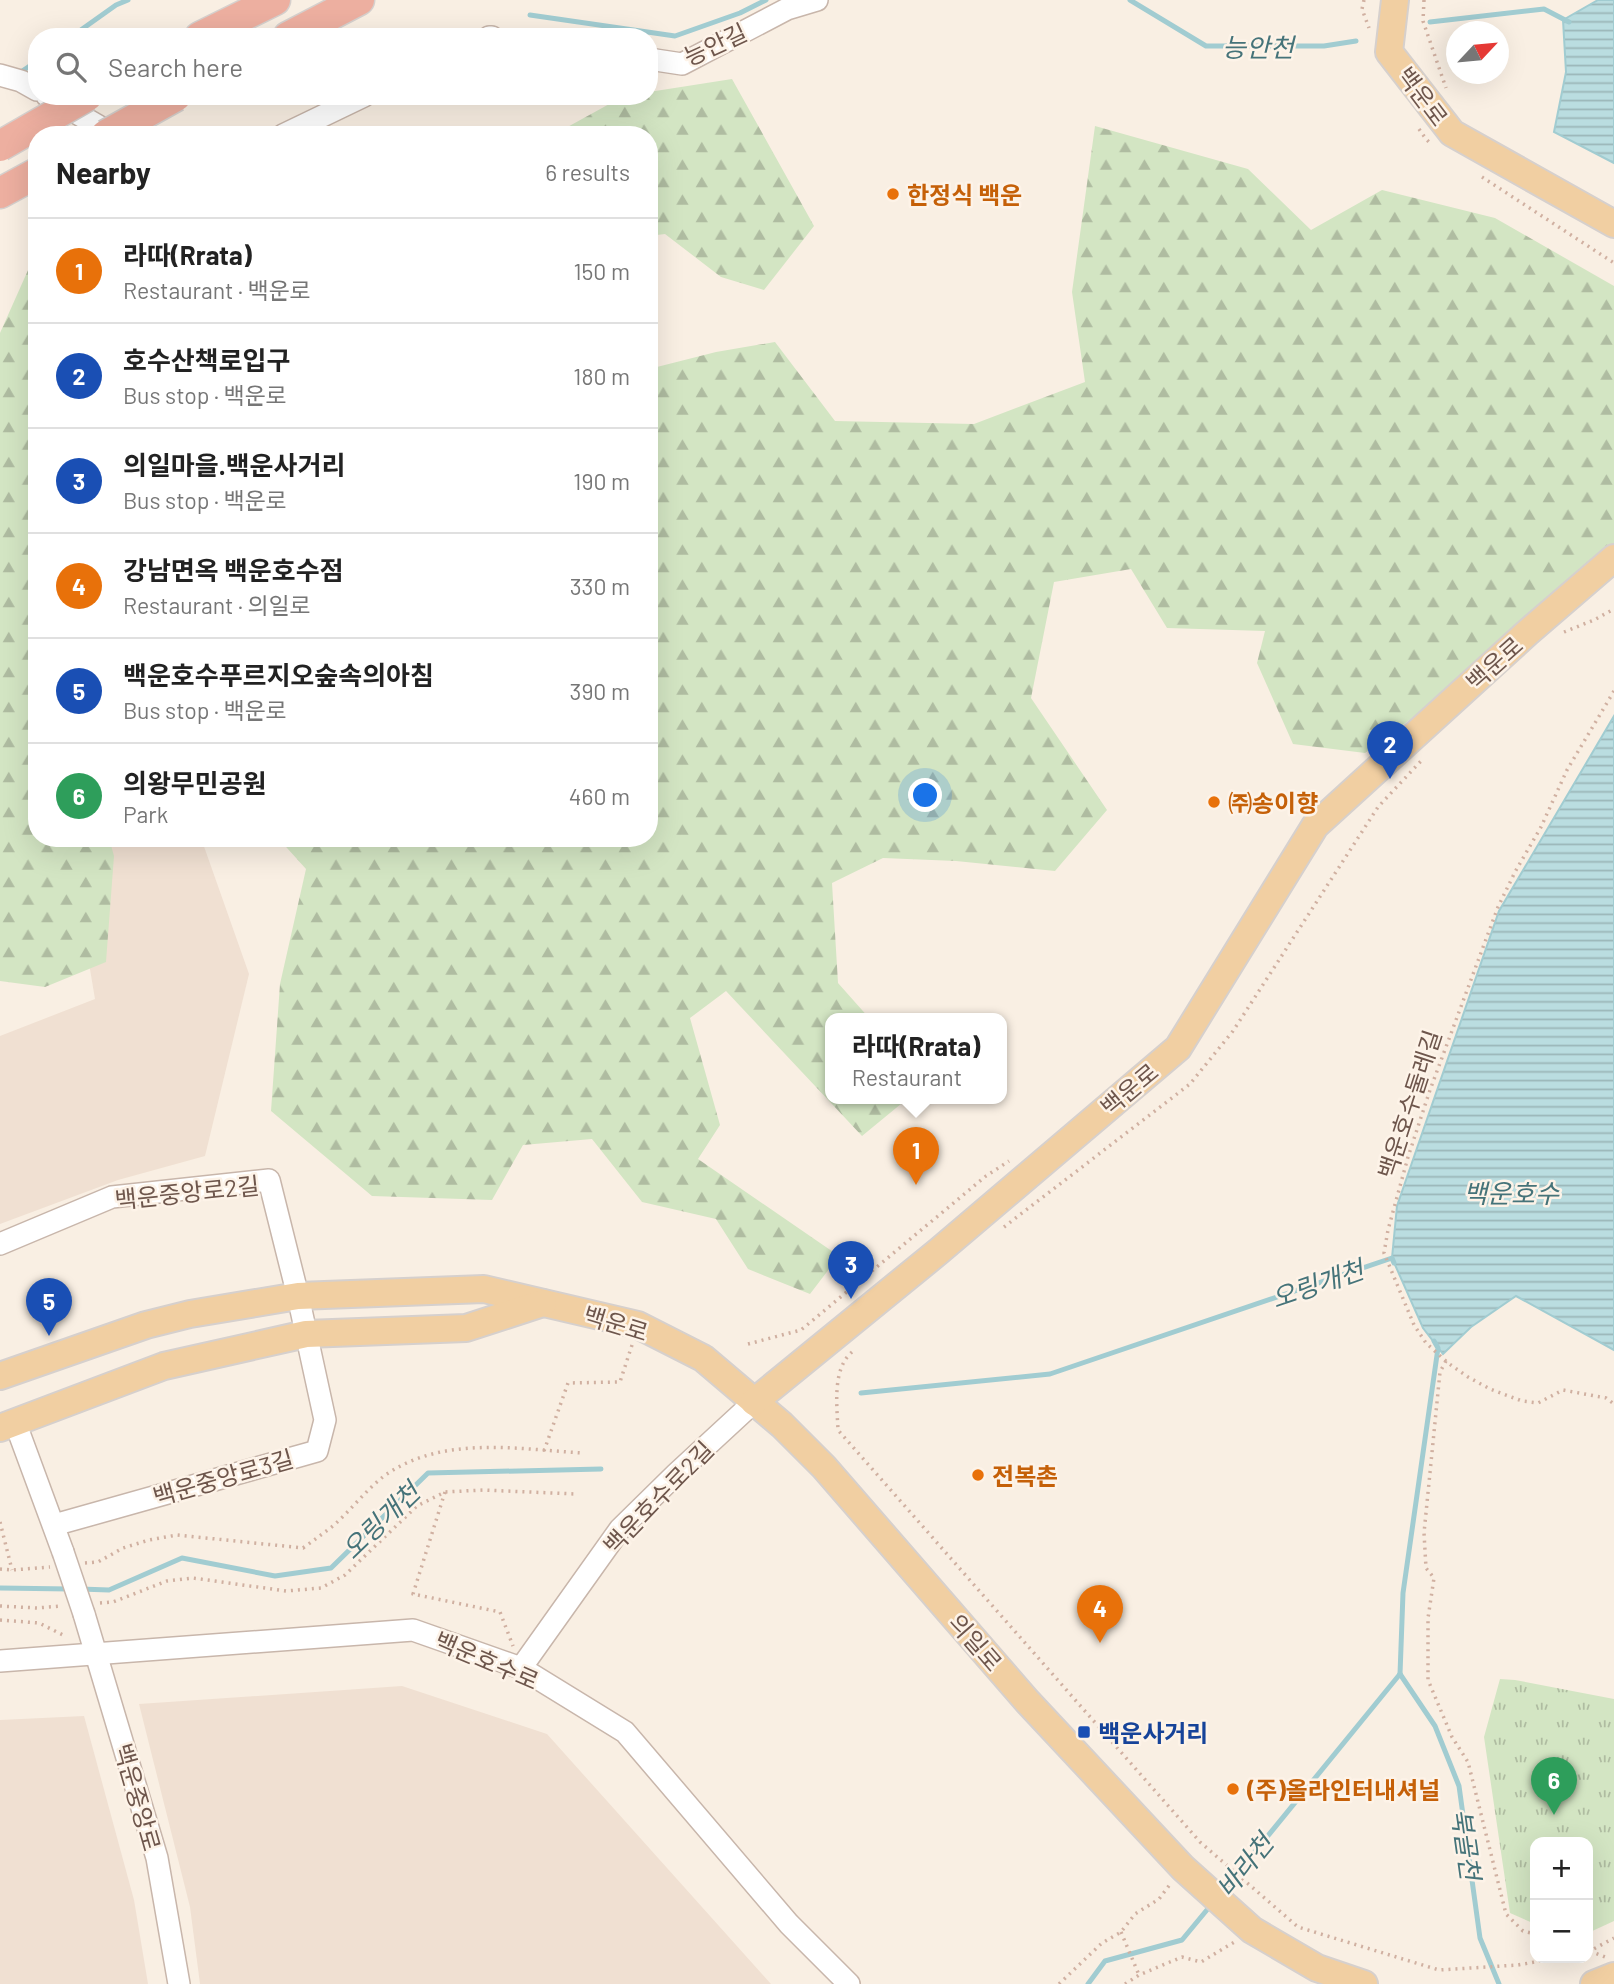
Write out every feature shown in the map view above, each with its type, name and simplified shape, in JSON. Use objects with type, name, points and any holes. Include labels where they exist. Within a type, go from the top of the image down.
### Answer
[{"type":"highway","points":[[218,28],[275,0]]},
{"type":"highway","points":[[305,28],[359,0]]},
{"type":"highway","points":[[35,126],[71,105]]},
{"type":"highway","points":[[122,126],[160,105]]},
{"type":"highway","points":[[0,146],[28,130]]},
{"type":"highway","points":[[4,191],[28,178]]},
{"type":"main road","name":"백운로","points":[[1395,0],[1389,52],[1452,133],[1614,224]]},
{"type":"main road","name":"백운로","points":[[2,1370],[190,1314],[298,1296],[484,1289],[638,1325],[703,1358],[754,1402],[949,1242],[1178,1048],[1315,826],[1527,633],[1614,558]]},
{"type":"main road","points":[[7,1425],[164,1366],[205,1356],[306,1334],[466,1328],[543,1303]]},
{"type":"main road","points":[[190,1314],[218,1319],[224,1327],[222,1338],[205,1356]]},
{"type":"main road","name":"의일로","points":[[754,1402],[782,1425],[824,1467],[1027,1701],[1190,1875],[1246,1924]]},
{"type":"main road","points":[[1246,1924],[1317,1968],[1364,1984]]},
{"type":"main road","points":[[1594,1984],[1614,1976]]},
{"type":"street","name":"능안길","points":[[658,60],[682,64],[787,9],[817,0]]},
{"type":"street","points":[[0,75],[28,85]]},
{"type":"street","points":[[62,105],[99,126]]},
{"type":"street","points":[[301,126],[345,105]]},
{"type":"street","name":"백운중앙로2길","points":[[0,1244],[112,1198],[269,1180],[306,1334]]},
{"type":"street","name":"백운중앙로3길","points":[[54,1525],[317,1451],[326,1420],[306,1334]]},
{"type":"street","name":"백운호수로2길","points":[[521,1668],[621,1529],[754,1402]]},
{"type":"street","points":[[7,1425],[54,1525],[66,1560]]},
{"type":"street","name":"백운중앙로","points":[[66,1560],[92,1609],[96,1653],[157,1858],[179,1984]]},
{"type":"street","name":"백운호수로","points":[[0,1661],[413,1630],[521,1668],[625,1732],[789,1924],[849,1984]]},
{"type":"path","points":[[1424,0],[1423,21],[1446,88],[1453,97]]},
{"type":"path","points":[[1527,633],[1558,634],[1614,609]]},
{"type":"path","name":"백운호수둘레길","points":[[1614,691],[1567,770],[1541,827],[1498,908],[1433,1080],[1408,1157],[1384,1253],[1414,1325],[1426,1343],[1446,1361],[1490,1389],[1522,1401],[1538,1403],[1563,1390],[1606,1398],[1614,1404]]},
{"type":"path","points":[[748,1344],[801,1330],[986,1176],[1018,1155]]},
{"type":"path","points":[[544,1451],[568,1383],[620,1382],[638,1325]]},
{"type":"path","points":[[1446,1361],[1440,1372],[1424,1533],[1426,1569],[1434,1578],[1428,1618],[1428,1680],[1452,1737],[1468,1762],[1506,1914],[1523,1931],[1530,1933]]},
{"type":"path","points":[[838,1430],[1200,1842],[1298,1927],[1439,1969],[1530,1963]]},
{"type":"path","points":[[0,1569],[12,1570],[66,1560],[98,1562],[123,1548],[177,1535],[303,1548],[332,1527],[384,1477],[419,1457],[440,1451],[480,1447],[583,1453]]},
{"type":"path","points":[[92,1609],[167,1581],[193,1578],[286,1591],[321,1588],[345,1575],[417,1506],[445,1492],[483,1490],[576,1494]]},
{"type":"path","points":[[445,1492],[413,1594],[499,1612],[521,1668]]},
{"type":"path","points":[[0,1522],[12,1570]]},
{"type":"path","points":[[0,1606],[62,1606]]},
{"type":"path","points":[[0,1620],[39,1623],[96,1653]]},
{"type":"path","points":[[1059,1984],[1102,1943],[1121,1932],[1135,1914],[1190,1875]]},
{"type":"path","points":[[1125,1984],[1139,1975],[1182,1957],[1200,1962],[1220,1952],[1246,1924]]},
{"type":"path","points":[[1121,1932],[1139,1975]]},
{"type":"path","points":[[1593,1948],[1614,1937]]},
{"type":"path","points":[[1593,1953],[1614,1961]]},
{"type":"shaded area","points":[[70,847],[204,847],[249,974],[205,1156],[118,1180],[0,1224],[0,1036],[95,999]]},
{"type":"shaded area","points":[[402,1686],[547,1734],[771,1984],[200,1984],[190,1907],[139,1704]]},
{"type":"shaded area","points":[[84,1716],[134,1900],[148,1984],[0,1984],[0,1720]]},
{"type":"green space","points":[[732,79],[814,226],[764,290],[721,277],[665,234],[658,235],[658,126],[569,126],[607,105],[658,105],[658,91]]},
{"type":"green space","points":[[1095,126],[1248,169],[1311,230],[1382,190],[1495,218],[1614,286],[1614,543],[1489,661],[1365,753],[1293,744],[1257,663],[1265,631],[1167,628],[1131,569],[1054,582],[1031,698],[1107,810],[1055,871],[956,861],[883,858],[832,883],[838,983],[865,1013],[825,1013],[825,1097],[726,991],[690,1018],[720,1125],[698,1159],[839,1256],[810,1294],[748,1269],[716,1219],[642,1202],[592,1139],[523,1145],[492,1200],[372,1196],[271,1111],[280,984],[306,869],[286,847],[658,847],[658,367],[716,352],[775,342],[835,421],[974,424],[1085,382],[1072,292]]},
{"type":"green space","points":[[28,270],[28,847],[112,847],[114,856],[106,962],[45,987],[0,981],[0,333]]},
{"type":"green space","points":[[832,1104],[901,1104],[862,1136]]},
{"type":"green space","points":[[1500,1679],[1614,1699],[1614,1921],[1593,1931],[1593,1837],[1530,1837],[1530,1922],[1510,1913],[1484,1737]]},
{"type":"water","points":[[1598,0],[1614,0],[1614,163],[1554,132],[1566,72],[1563,20]]},
{"type":"water","name":"백운호수","points":[[1614,716],[1614,1350],[1516,1296],[1471,1327],[1443,1354],[1423,1328],[1392,1258],[1397,1206],[1499,911]]},
{"type":"waterway","name":"능안천","points":[[84,28],[116,5],[128,0]]},
{"type":"waterway","name":"능안천","points":[[658,34],[675,36],[740,13],[766,0]]},
{"type":"waterway","name":"능안천","points":[[1130,0],[1206,46],[1324,46],[1356,41]]},
{"type":"waterway","name":"능안천","points":[[1430,22],[1544,9],[1569,22]]},
{"type":"waterway","name":"능안천","points":[[530,15],[620,28]]},
{"type":"waterway","name":"능안천","points":[[18,74],[28,67]]},
{"type":"waterway","name":"오링개천","points":[[861,1393],[1050,1374],[1392,1258],[1394,1263]]},
{"type":"waterway","points":[[1400,1674],[1403,1593],[1438,1348],[1434,1341]]},
{"type":"waterway","name":"오링개천","points":[[80,1589],[109,1590],[182,1558],[275,1576],[331,1568],[428,1473],[601,1469]]},
{"type":"waterway","name":"오링개천","points":[[0,1588],[70,1589]]},
{"type":"waterway","name":"북골천","points":[[1400,1674],[1435,1726],[1459,1786],[1480,1938],[1499,1984]]},
{"type":"waterway","name":"바라천","points":[[1222,1892],[1400,1674]]},
{"type":"waterway","name":"바라천","points":[[1088,1984],[1105,1961],[1182,1940],[1211,1905]]},
{"type":"place","name":"한정식 백운","points":[[893,194]]},
{"type":"place","name":"호수산책로입구","points":[[1390,779]]},
{"type":"place","name":"㈜송이향","points":[[1214,802]]},
{"type":"place","name":"라따(Rrata)","points":[[916,1185]]},
{"type":"place","name":"의일마을.백운사거리","points":[[851,1299]]},
{"type":"place","name":"백운호수푸르지오숲속의아침","points":[[49,1336]]},
{"type":"place","name":"전복촌","points":[[978,1475]]},
{"type":"place","name":"강남면옥 백운호수점","points":[[1100,1643]]},
{"type":"place","name":"백운사거리","points":[[1084,1732]]},
{"type":"place","name":"(주)올라인터내셔널","points":[[1233,1789]]},
{"type":"place","name":"의왕무민공원","points":[[1554,1815]]}]
